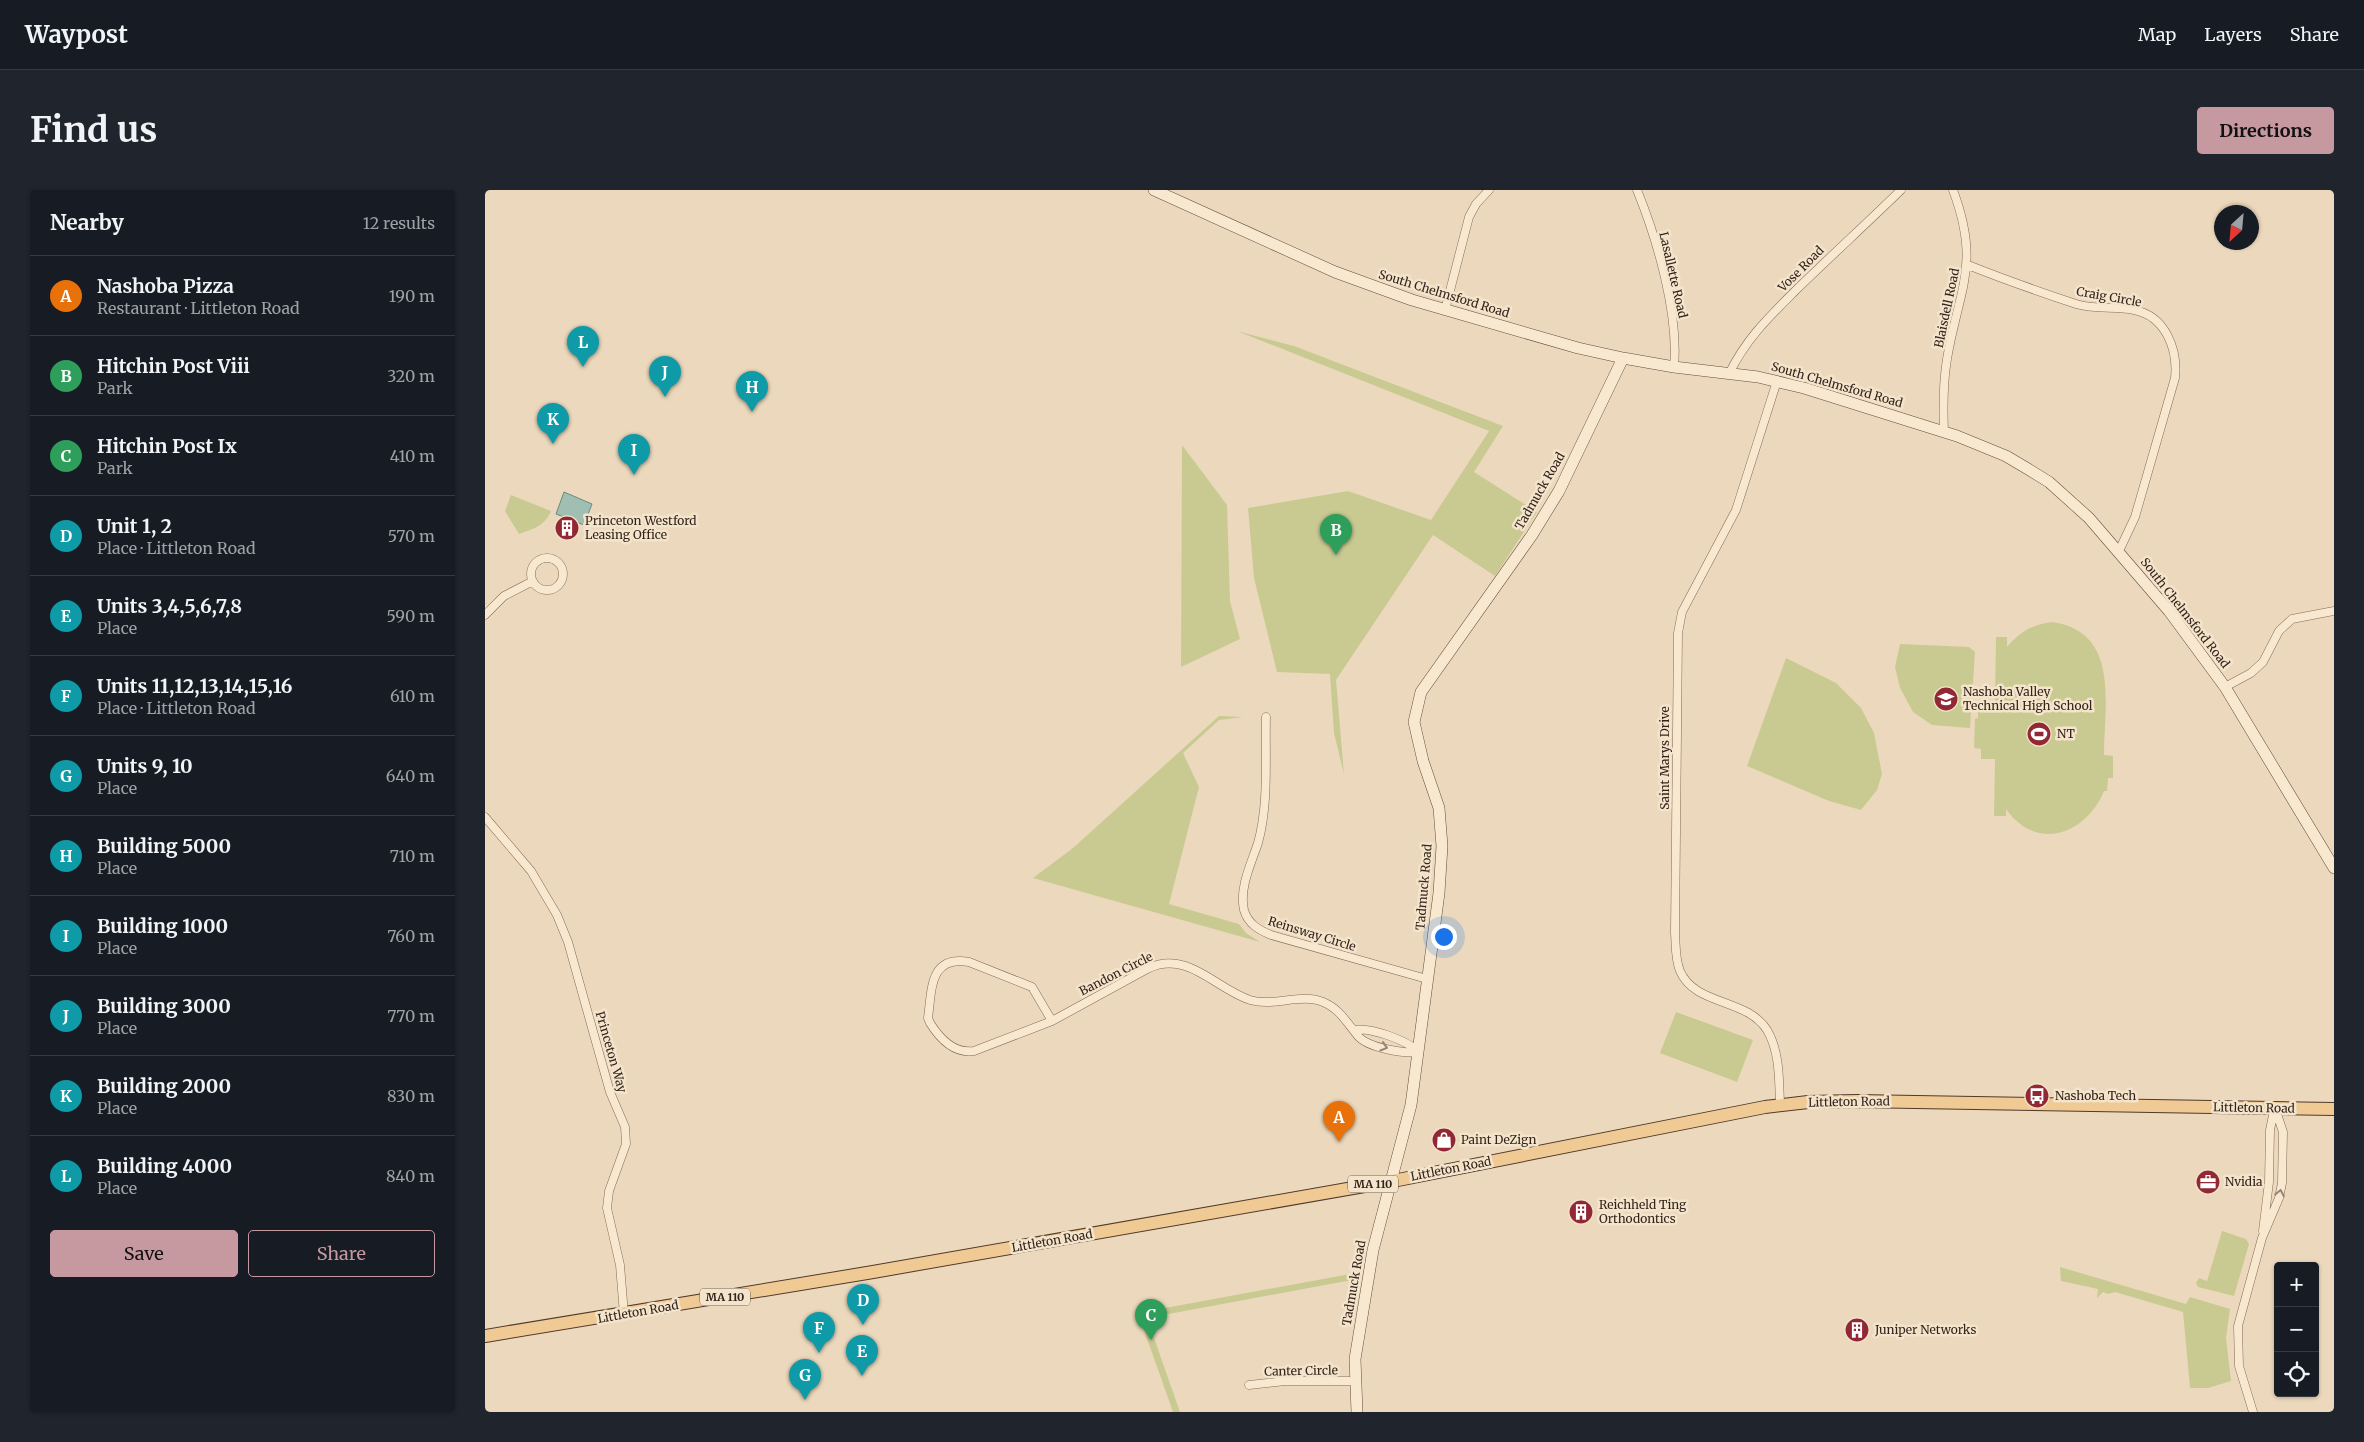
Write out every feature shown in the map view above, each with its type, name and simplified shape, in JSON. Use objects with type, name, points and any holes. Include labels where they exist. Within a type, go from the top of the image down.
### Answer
[{"type":"main road","name":"South Chelmsford Road","points":[[1154,190],[1335,272],[1389,293],[1623,358],[1673,367],[1777,381],[1944,432],[2006,456],[2049,482],[2089,518],[2119,550],[2169,610],[2225,687],[2334,868]]},
{"type":"main road","name":"Tadmuck Road","points":[[1357,1412],[1354,1381],[1355,1359],[1366,1287],[1379,1226],[1393,1180],[1411,1105],[1439,893],[1441,832],[1439,808],[1423,761],[1413,722],[1415,708],[1421,692],[1532,534],[1559,491],[1623,358]]},
{"type":"main road","name":"Littleton Road","points":[[485,1336],[625,1314],[1393,1180],[1780,1105],[1857,1101],[2334,1109]]},
{"type":"street","points":[[1445,310],[1469,216],[1476,204],[1489,190]]},
{"type":"street","name":"Lasallette Road","points":[[1637,190],[1657,246],[1666,289],[1676,347],[1673,367]]},
{"type":"street","name":"Vose Road","points":[[1729,374],[1747,341],[1762,323],[1831,254],[1901,190]]},
{"type":"street","name":"Blaisdell Road","points":[[1944,432],[1943,394],[1948,357],[1964,293],[1968,265],[1965,230],[1953,190]]},
{"type":"street","name":"Craig Circle","points":[[1968,265],[2079,305],[2134,310],[2158,323],[2169,337],[2176,364],[2175,378],[2135,517],[2119,550]]},
{"type":"street","name":"Saint Marys Drive","points":[[1777,381],[1736,510],[1682,612],[1678,633],[1675,933],[1676,956],[1681,972],[1692,987],[1752,1014],[1767,1029],[1778,1062],[1780,1105]]},
{"type":"street","points":[[548,558],[560,565],[562,579],[556,587],[541,588],[533,581],[532,570],[539,560],[548,558]]},
{"type":"street","points":[[485,616],[505,596],[533,581]]},
{"type":"street","points":[[2225,687],[2251,673],[2263,662],[2279,631],[2292,619],[2334,611]]},
{"type":"street","name":"Reinsway Circle","points":[[1266,717],[1262,828],[1246,881],[1243,900],[1249,920],[1255,927],[1271,935],[1427,979]]},
{"type":"street","name":"Princeton Way","points":[[485,817],[531,871],[557,915],[568,942],[610,1092],[625,1127],[626,1144],[609,1191],[607,1208],[620,1264],[625,1314]]},
{"type":"street","name":"Bandon Circle","points":[[1052,1021],[1032,987],[969,962],[947,963],[939,970],[933,980],[928,1018],[933,1028],[955,1050],[974,1051],[1052,1021],[1149,968],[1172,963],[1195,970],[1250,1000],[1269,1003],[1313,1000],[1324,1003],[1339,1012],[1359,1038],[1406,1054],[1419,1052]]},
{"type":"street","points":[[1354,1030],[1366,1030],[1410,1043],[1419,1052]]},
{"type":"street","points":[[2262,1238],[2269,1182],[2270,1130],[2275,1108]]},
{"type":"street","points":[[2253,1412],[2239,1366],[2238,1326],[2262,1238],[2279,1198],[2282,1183],[2283,1132],[2275,1108]]},
{"type":"street","name":"Canter Circle","points":[[1249,1385],[1285,1381],[1354,1381]]},
{"type":"green space","points":[[1237,331],[1294,346],[1503,426],[1474,472],[1537,512],[1495,576],[1433,535],[1336,680],[1344,774],[1334,733],[1330,674],[1277,672],[1254,578],[1248,508],[1348,491],[1431,520],[1489,431]]},
{"type":"green space","points":[[1182,445],[1227,505],[1230,601],[1240,639],[1181,667]]},
{"type":"green space","points":[[511,495],[551,511],[542,524],[519,534],[505,511]]},
{"type":"green space","name":"NT","points":[[2052,622],[2074,629],[2089,640],[2099,655],[2104,674],[2106,694],[2104,755],[2113,756],[2113,778],[2108,778],[2107,791],[2104,791],[2096,806],[2085,818],[2073,827],[2059,833],[2045,834],[2031,831],[2018,822],[2006,809],[2006,816],[1994,816],[1995,759],[1981,759],[1981,749],[1974,748],[1978,701],[1995,701],[1996,637],[2007,637],[2007,647],[2027,630]]},
{"type":"green space","points":[[1900,644],[1969,647],[1975,652],[1970,728],[1932,725],[1913,712],[1900,688],[1895,667]]},
{"type":"green space","points":[[1786,658],[1836,683],[1861,708],[1874,733],[1882,774],[1877,790],[1861,810],[1829,801],[1747,766]]},
{"type":"green space","points":[[1219,716],[1243,717],[1219,720],[1183,753],[1199,787],[1169,904],[1239,924],[1246,933],[1260,942],[1033,878],[1073,848]]},
{"type":"green space","points":[[1676,1012],[1753,1040],[1737,1082],[1660,1053]]},
{"type":"green space","points":[[2222,1231],[2246,1239],[2249,1244],[2234,1296],[2198,1287],[2196,1283],[2199,1278],[2207,1281]]},
{"type":"green space","points":[[2060,1267],[2186,1304],[2190,1297],[2230,1309],[2226,1338],[2231,1381],[2208,1388],[2190,1388],[2183,1312],[2115,1292],[2108,1294],[2103,1292],[2097,1298],[2098,1289],[2061,1281]]},
{"type":"green space","points":[[1361,1272],[1359,1287],[1352,1280],[1147,1318],[1180,1412],[1173,1412],[1138,1313]]},
{"type":"shaded area","points":[[564,492],[592,504],[584,525],[556,514]]},
{"type":"place","name":"Building 4000","points":[[583,367]]},
{"type":"place","name":"Building 3000","points":[[665,397]]},
{"type":"place","name":"Building 5000","points":[[752,412]]},
{"type":"place","name":"Building 2000","points":[[553,444]]},
{"type":"place","name":"Building 1000","points":[[634,475]]},
{"type":"place","name":"Princeton Westford Leasing Office","points":[[567,528]]},
{"type":"place","name":"Hitchin Post Viii","points":[[1336,555]]},
{"type":"place","name":"Nashoba Valley Technical High School","points":[[1946,699]]},
{"type":"place","name":"NT","points":[[2039,734]]},
{"type":"place","name":"Nashoba Tech","points":[[2037,1096]]},
{"type":"place","name":"Paint DeZign","points":[[1444,1140]]},
{"type":"place","name":"Nashoba Pizza","points":[[1339,1142]]},
{"type":"place","name":"Nvidia","points":[[2208,1182]]},
{"type":"place","name":"Reichheld Ting Orthodontics","points":[[1581,1212]]},
{"type":"place","name":"Unit 1, 2","points":[[863,1325]]},
{"type":"place","name":"Juniper Networks","points":[[1857,1330]]},
{"type":"place","name":"Hitchin Post Ix","points":[[1151,1340]]},
{"type":"place","name":"Units 11,12,13,14,15,16","points":[[819,1353]]},
{"type":"place","name":"Units 3,4,5,6,7,8","points":[[862,1376]]},
{"type":"place","name":"Units 9, 10","points":[[805,1400]]}]
